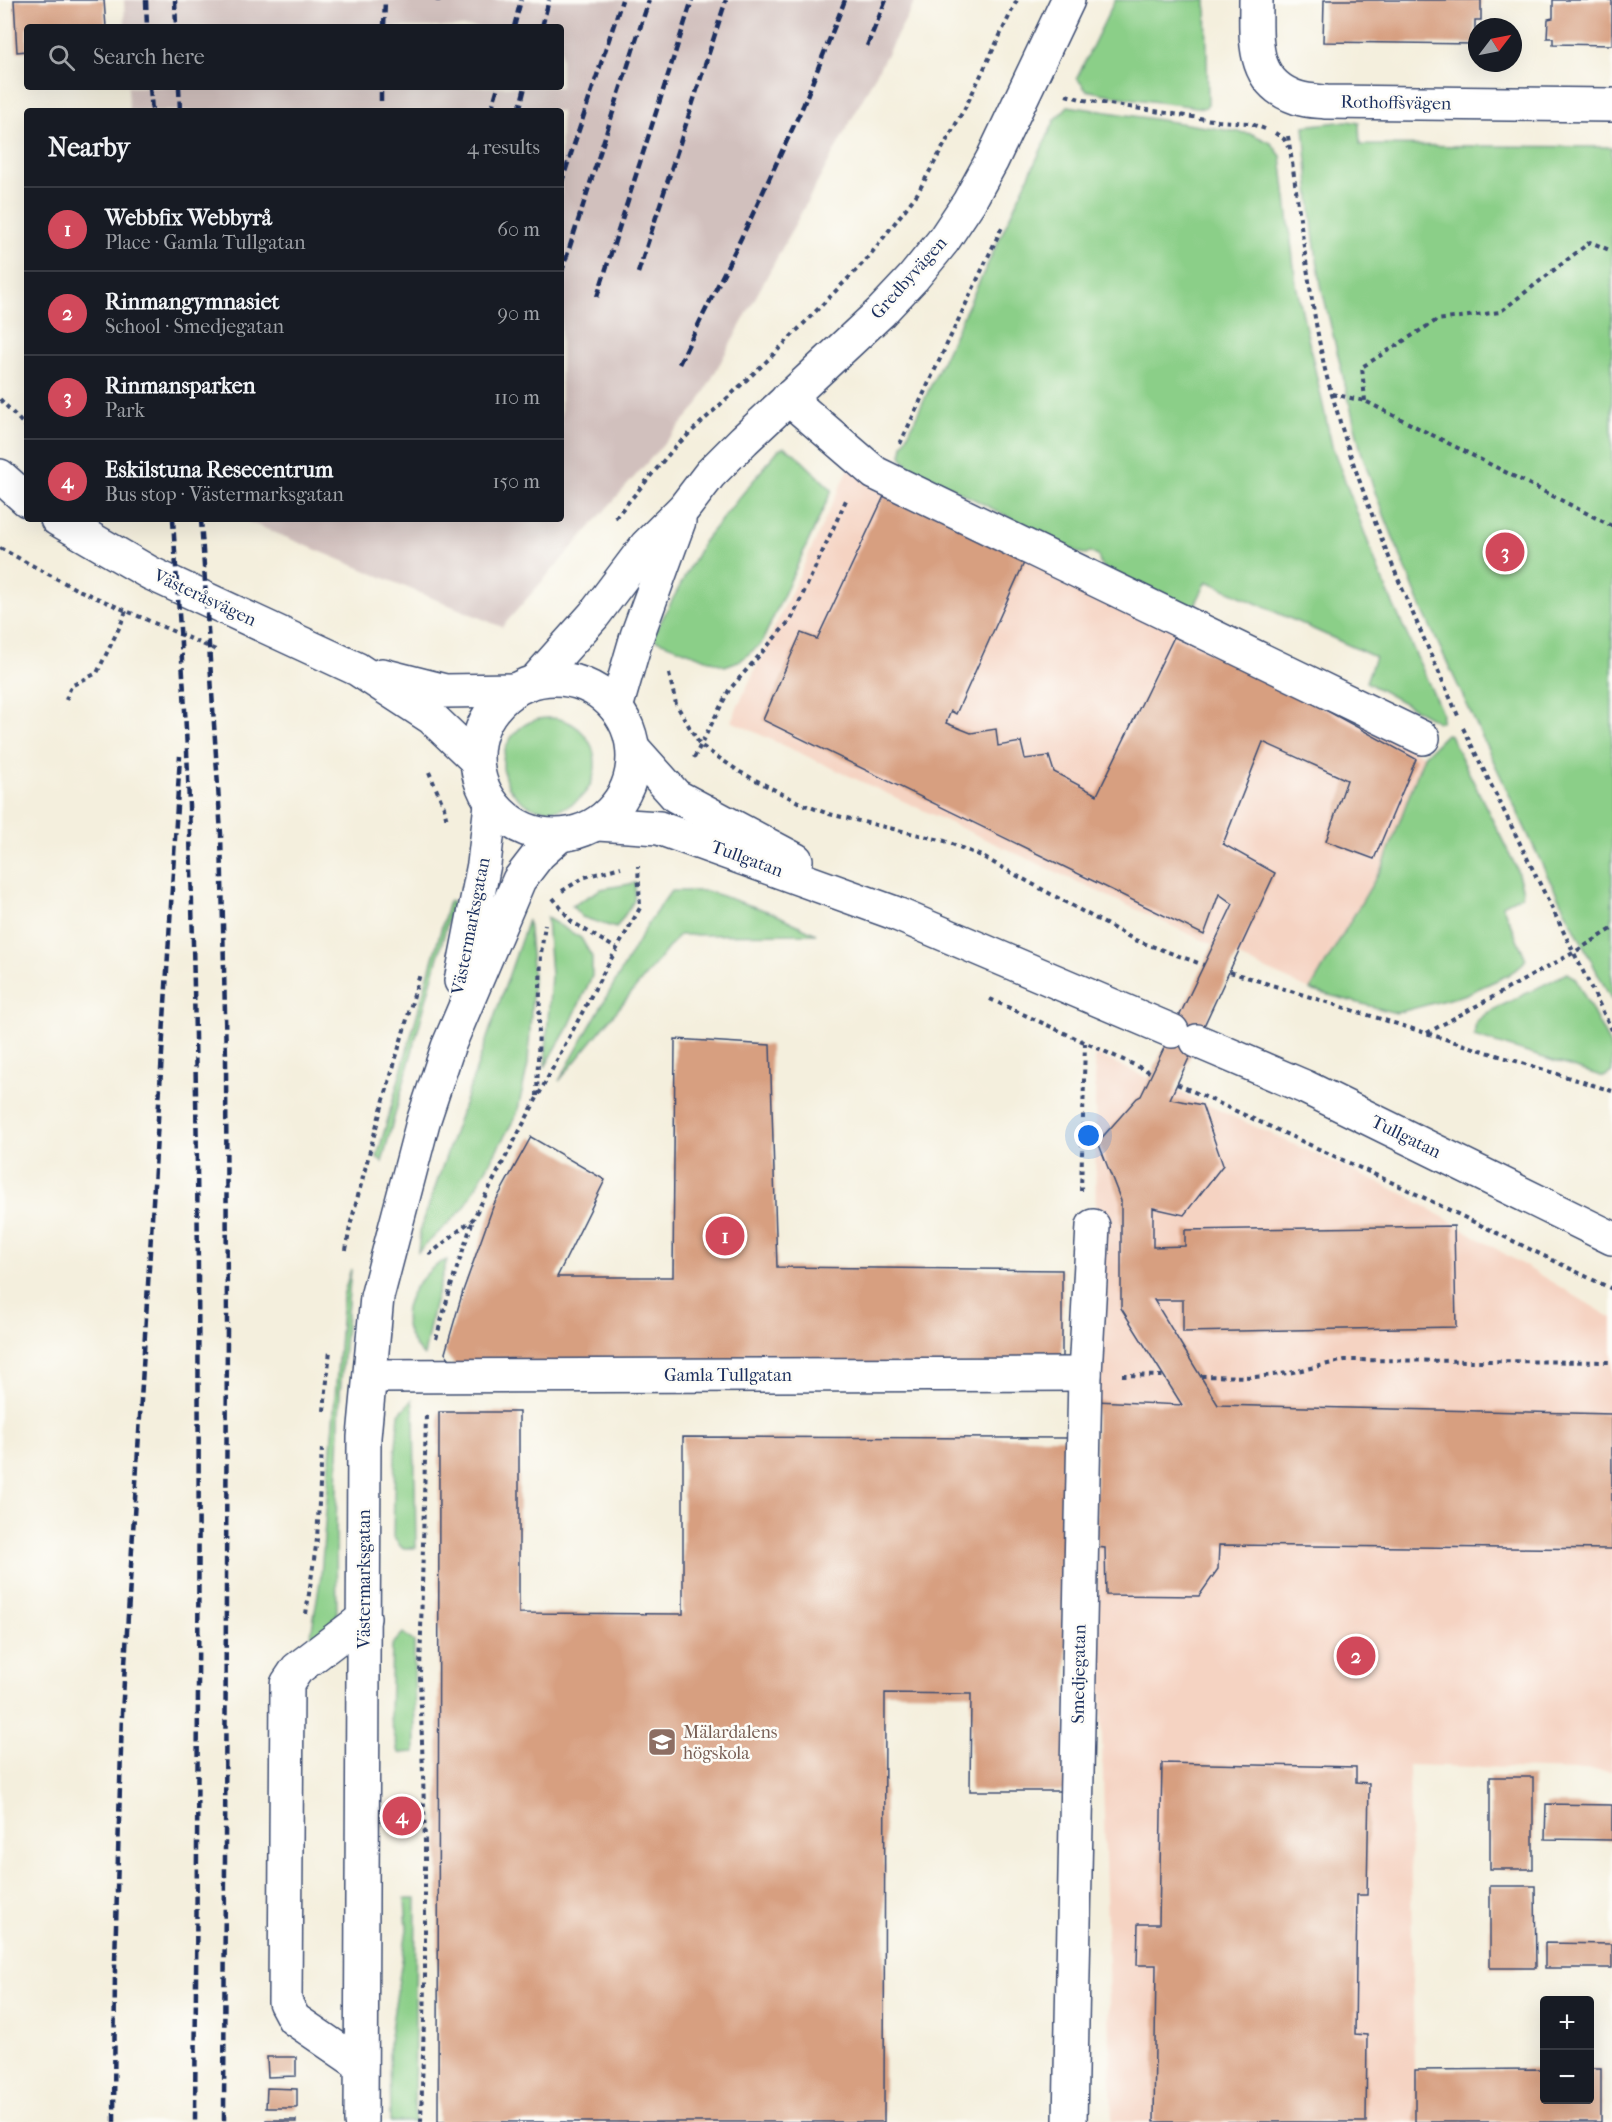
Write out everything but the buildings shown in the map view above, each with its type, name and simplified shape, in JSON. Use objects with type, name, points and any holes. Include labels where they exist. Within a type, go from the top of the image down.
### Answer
[{"type":"street","name":"Gredbyvägen","points":[[525,685],[594,615],[646,546],[684,508],[710,474],[881,312],[943,241],[969,202],[992,160],[1068,0]]},
{"type":"street","points":[[1256,0],[1258,58],[1266,76],[1281,90]]},
{"type":"street","name":"Rothoffsvägen","points":[[1281,90],[1299,99],[1326,102],[1612,105]]},
{"type":"street","points":[[788,398],[875,473],[1423,738]]},
{"type":"street","points":[[0,476],[24,497]]},
{"type":"street","name":"Gredbyvägen","points":[[616,708],[637,636],[684,508]]},
{"type":"street","name":"Västeråsvägen","points":[[62,522],[150,573],[357,669],[432,718],[476,760]]},
{"type":"street","name":"Västeråsvägen","points":[[357,669],[445,691],[525,685]]},
{"type":"street","points":[[562,679],[588,685],[610,700],[616,708],[626,722],[633,748],[633,770],[628,788],[616,807],[598,824],[578,833],[544,836],[523,830],[508,821],[491,804],[480,784],[476,760],[478,740],[484,722],[498,702],[525,685],[562,679]]},
{"type":"street","name":"Tullgatan","points":[[633,748],[676,796],[892,912]]},
{"type":"street","name":"Västermarksgatan","points":[[448,1047],[484,864],[491,804]]},
{"type":"street","name":"Tullgatan","points":[[598,824],[659,828],[892,912],[1305,1087],[1612,1238]]},
{"type":"street","name":"Västermarksgatan","points":[[361,2122],[364,1437],[378,1297],[423,1122],[448,1047],[519,880],[539,854],[559,836]]},
{"type":"street","name":"Smedjegatan","points":[[1070,2122],[1085,1374],[1093,1226]]},
{"type":"street","name":"Gamla Tullgatan","points":[[370,1376],[1085,1374]]},
{"type":"street","points":[[361,2065],[294,2019],[285,2002],[287,1684],[297,1669],[364,1618]]},
{"type":"path","points":[[611,522],[675,447],[770,358],[867,258],[917,194],[967,104],[1017,0]]},
{"type":"path","points":[[1281,90],[1324,367],[1355,473],[1386,552],[1471,746],[1612,1030]]},
{"type":"path","points":[[1065,95],[1196,118],[1249,123],[1274,132],[1284,139],[1290,150]]},
{"type":"path","points":[[700,745],[729,690],[792,618],[863,463],[896,452],[1004,224]]},
{"type":"path","points":[[1365,400],[1362,368],[1437,320],[1500,312],[1590,243],[1612,251]]},
{"type":"path","points":[[1332,394],[1365,400],[1612,526]]},
{"type":"path","points":[[0,399],[24,425]]},
{"type":"path","points":[[0,548],[74,588],[225,654]]},
{"type":"path","points":[[66,700],[71,686],[97,673],[126,611]]},
{"type":"path","points":[[668,669],[676,704],[700,745],[740,772],[802,804],[829,814],[945,841],[981,856],[1135,940],[1204,965]]},
{"type":"path","points":[[428,769],[436,784],[449,827]]},
{"type":"path","points":[[550,893],[562,891],[585,877],[603,870],[622,867],[649,868]]},
{"type":"path","points":[[421,2122],[426,1844],[420,1676],[424,1450],[429,1376],[435,1343],[473,1219],[640,908],[638,867]]},
{"type":"path","points":[[548,903],[550,893]]},
{"type":"path","points":[[550,893],[572,922],[617,949]]},
{"type":"path","points":[[537,1099],[541,954],[547,914]]},
{"type":"path","points":[[1426,1034],[1612,929]]},
{"type":"path","points":[[345,1260],[350,1226],[422,968]]},
{"type":"path","points":[[1230,972],[1612,1091]]},
{"type":"path","points":[[987,998],[1152,1073]]},
{"type":"path","points":[[1085,1042],[1080,1183],[1081,1197],[1093,1226]]},
{"type":"path","points":[[1177,1084],[1404,1188],[1612,1289]]},
{"type":"path","points":[[378,1297],[473,1219]]},
{"type":"path","points":[[324,1420],[332,1339]]},
{"type":"path","points":[[1201,1376],[1255,1377],[1289,1373],[1345,1360],[1612,1362]]},
{"type":"path","points":[[297,1669],[317,1539],[322,1444]]},
{"type":"shaded area","points":[[124,0],[916,0],[697,406],[502,627],[249,522],[564,522],[564,108],[129,108],[128,90],[564,90],[564,24],[125,24]]},
{"type":"shaded area","points":[[857,451],[1424,756],[1383,866],[1310,990],[731,721]]},
{"type":"shaded area","points":[[1095,1054],[1406,1195],[1612,1318],[1612,1771],[1409,1765],[1415,2122],[1112,2122],[1097,1547]]},
{"type":"green space","points":[[1115,0],[1206,0],[1208,105],[1204,108],[1086,90],[1077,78]]},
{"type":"green space","points":[[1068,106],[1252,134],[1271,143],[1281,156],[1296,284],[1332,446],[1381,577],[1442,713],[1441,722],[1366,682],[1375,657],[1207,581],[1192,611],[1105,569],[1098,556],[1090,552],[1079,553],[909,466],[901,456],[903,445],[1055,120]]},
{"type":"green space","points":[[1347,121],[1359,123],[1360,145],[1612,147],[1612,1001],[1547,875],[1422,609],[1376,495],[1361,451],[1321,285],[1313,233],[1304,126]]},
{"type":"green space","points":[[784,447],[793,452],[832,490],[761,644],[741,660],[725,666],[656,640],[653,636],[704,541],[779,449]]},
{"type":"green space","points":[[549,718],[567,721],[582,731],[592,746],[595,764],[592,782],[582,797],[567,807],[549,810],[531,807],[516,797],[506,782],[503,764],[506,746],[516,731],[531,721]]},
{"type":"green space","points":[[1446,734],[1450,735],[1516,867],[1523,891],[1521,896],[1502,905],[1526,959],[1521,966],[1506,976],[1464,995],[1396,1013],[1310,990],[1383,866],[1424,756]]},
{"type":"green space","points":[[636,883],[634,901],[616,928],[582,917],[572,906],[601,889]]},
{"type":"green space","points":[[671,891],[707,891],[773,913],[816,934],[679,935],[559,1081],[649,922]]},
{"type":"green space","points":[[449,901],[453,902],[382,1162],[377,1157]]},
{"type":"green space","points":[[547,918],[581,938],[592,957],[592,976],[570,1024],[545,1067],[551,975]]},
{"type":"green space","points":[[528,920],[533,978],[528,1064],[517,1114],[464,1208],[418,1252],[420,1231]]},
{"type":"green space","points":[[1567,973],[1575,978],[1608,1041],[1612,1053],[1612,1072],[1604,1077],[1474,1036],[1476,1022],[1487,1013]]},
{"type":"green space","points":[[447,1260],[433,1309],[424,1356],[410,1338],[405,1318],[406,1309],[414,1289],[421,1280],[439,1263]]},
{"type":"green space","points":[[351,1269],[340,1392],[336,1528],[337,1626],[309,1647],[321,1575],[343,1296]]},
{"type":"green space","points":[[412,1400],[416,1548],[402,1548],[393,1537],[395,1456],[399,1414]]},
{"type":"green space","points":[[403,1633],[414,1642],[415,1752],[399,1753],[390,1718],[392,1645]]},
{"type":"green space","points":[[405,1899],[416,1899],[414,2122],[390,2122],[389,2042],[407,1929]]},
{"type":"railway","points":[[146,0],[147,24]]},
{"type":"railway","points":[[175,0],[176,24]]},
{"type":"railway","points":[[384,24],[385,0]]},
{"type":"railway","points":[[515,24],[521,0]]},
{"type":"railway","points":[[543,24],[549,0]]},
{"type":"railway","points":[[564,175],[622,0]]},
{"type":"railway","points":[[564,265],[649,0]]},
{"type":"railway","points":[[597,297],[692,0]]},
{"type":"railway","points":[[638,273],[726,0]]},
{"type":"railway","points":[[679,364],[803,106],[845,0]]},
{"type":"railway","points":[[867,46],[886,0]]},
{"type":"railway","points":[[150,90],[152,108]]},
{"type":"railway","points":[[179,90],[180,108]]},
{"type":"railway","points":[[381,90],[381,101]]},
{"type":"railway","points":[[492,108],[497,90]]},
{"type":"railway","points":[[520,108],[524,90]]},
{"type":"railway","points":[[173,522],[188,776],[196,1113],[199,1449],[195,2122]]},
{"type":"railway","points":[[201,522],[221,834],[226,1059],[224,2122]]},
{"type":"railway","points":[[114,2122],[115,1962],[122,1714],[180,756]]},
{"type":"place","name":"Rinmansparken","points":[[1505,552]]},
{"type":"place","name":"Webbfix Webbyrå","points":[[725,1236]]},
{"type":"place","name":"Rinmangymnasiet","points":[[1356,1656]]},
{"type":"place","name":"Mälardalens högskola","points":[[662,1742]]},
{"type":"place","name":"Eskilstuna Resecentrum","points":[[402,1816]]}]
